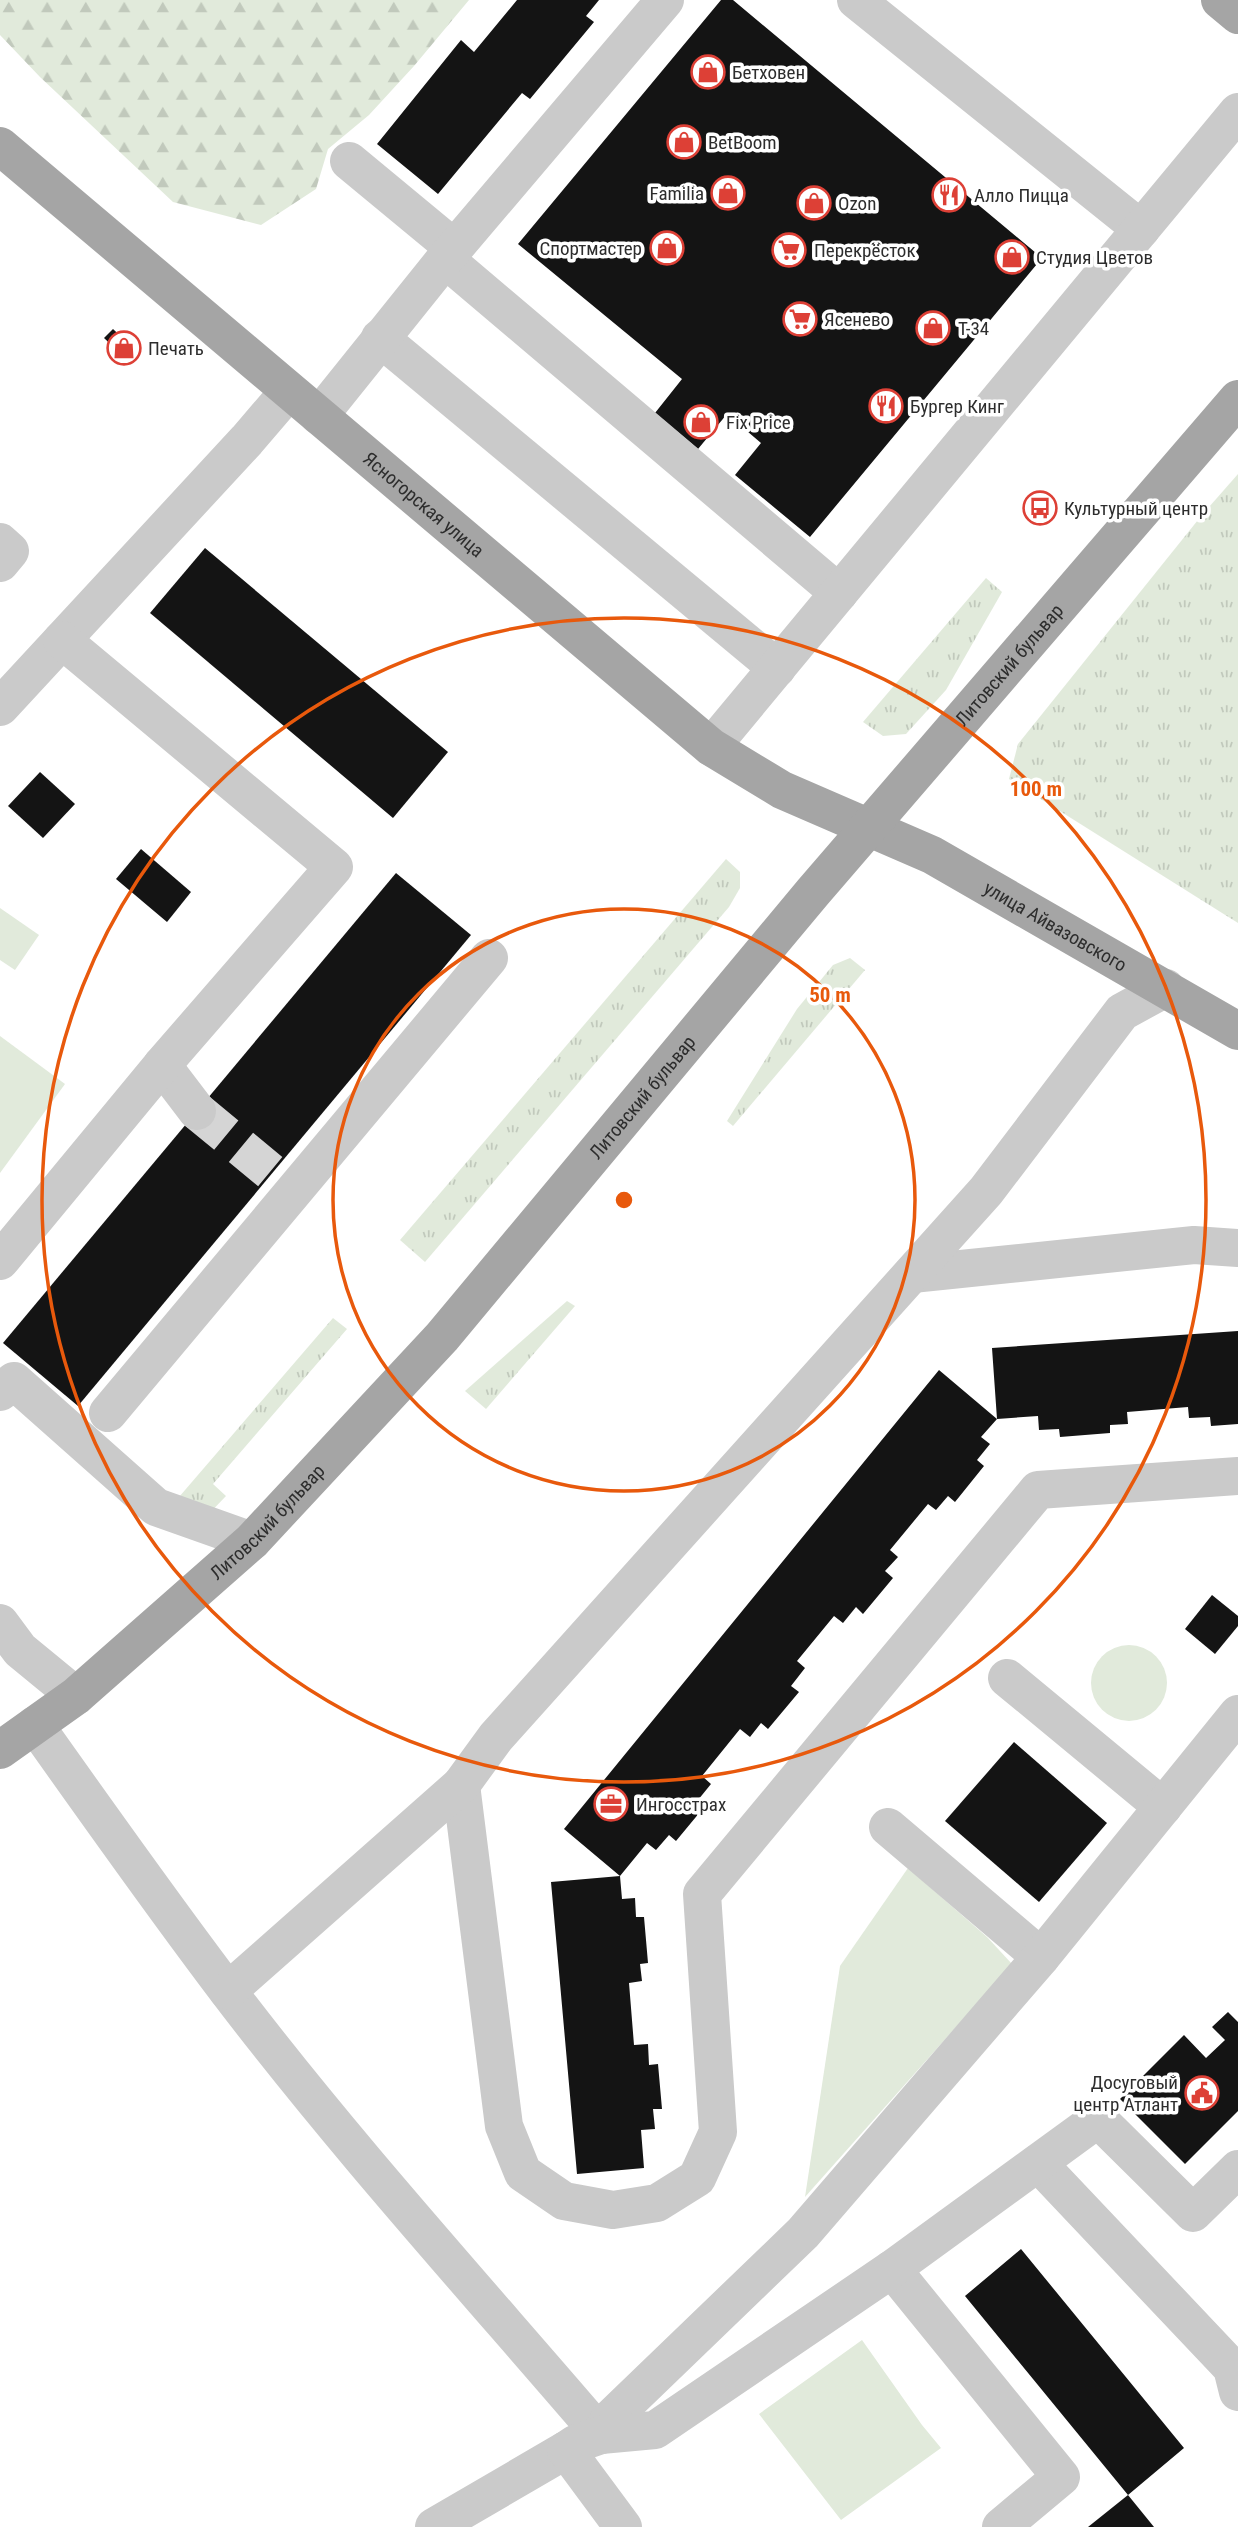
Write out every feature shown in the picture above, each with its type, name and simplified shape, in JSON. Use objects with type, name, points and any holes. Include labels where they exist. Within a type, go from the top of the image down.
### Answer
[{"type":"main road","points":[[1220,0],[1238,15]]},
{"type":"main road","name":"Ясногорская улица","points":[[0,146],[711,747],[782,790],[869,827]]},
{"type":"main road","name":"Литовский бульвар","points":[[0,1750],[76,1696],[252,1541],[442,1337],[869,827],[1238,399]]},
{"type":"main road","name":"улица Айвазовского","points":[[869,827],[932,855],[1238,1031]]},
{"type":"lane","points":[[319,416],[380,338],[665,0]]},
{"type":"lane","points":[[856,0],[1141,229]]},
{"type":"lane","points":[[711,747],[1238,112]]},
{"type":"lane","points":[[349,161],[450,254],[839,593]]},
{"type":"lane","points":[[380,338],[777,667]]},
{"type":"lane","points":[[0,708],[289,391]]},
{"type":"lane","points":[[0,542],[10,551],[0,563]]},
{"type":"lane","points":[[0,1261],[162,1065],[334,867],[62,640]]},
{"type":"lane","points":[[108,1413],[489,958]]},
{"type":"lane","points":[[228,1991],[461,1784],[496,1737],[986,1191],[1122,1012],[1166,988]]},
{"type":"lane","points":[[162,1065],[197,1111]]},
{"type":"lane","points":[[912,1274],[1194,1245],[1238,1248]]},
{"type":"lane","points":[[0,1392],[13,1381],[156,1507],[252,1541]]},
{"type":"lane","points":[[461,1784],[504,2126],[523,2173],[564,2201],[613,2210],[657,2203],[697,2178],[718,2132],[702,1894],[1038,1490],[1238,1476]]},
{"type":"lane","points":[[0,1623],[20,1650],[76,1696]]},
{"type":"lane","points":[[1007,1678],[1163,1807]]},
{"type":"lane","points":[[601,2435],[609,2420],[803,2233],[1041,1957],[1238,1714]]},
{"type":"lane","points":[[35,1725],[228,1991],[365,2160],[601,2435]]},
{"type":"lane","points":[[888,1827],[1041,1957]]},
{"type":"lane","points":[[434,2527],[575,2444],[601,2435],[655,2430],[892,2269],[1098,2119],[1193,2213],[1238,2169]]},
{"type":"lane","points":[[1038,2163],[1232,2368],[1238,2392]]},
{"type":"lane","points":[[892,2269],[1061,2477],[1001,2527]]},
{"type":"lane","points":[[566,2450],[623,2527]]},
{"type":"green space","points":[[0,0],[469,0],[369,115],[328,149],[316,189],[261,225],[173,202],[40,77],[0,35]]},
{"type":"green space","points":[[1238,474],[1238,923],[1009,779],[1018,744]]},
{"type":"green space","points":[[986,578],[1002,592],[946,690],[906,734],[883,736],[863,722]]},
{"type":"green space","points":[[726,859],[740,872],[740,888],[729,907],[425,1262],[400,1240]]},
{"type":"green space","points":[[0,908],[39,935],[15,970],[0,960]]},
{"type":"green space","points":[[850,958],[865,970],[733,1126],[727,1121],[797,1009],[833,965]]},
{"type":"green space","points":[[0,1036],[65,1084],[0,1173]]},
{"type":"green space","points":[[567,1301],[575,1306],[486,1409],[465,1391]]},
{"type":"green space","points":[[333,1318],[347,1329],[213,1484],[226,1496],[203,1520],[173,1504]]},
{"type":"green space","points":[[1129,1645],[1144,1648],[1156,1656],[1164,1668],[1167,1683],[1164,1698],[1156,1710],[1144,1718],[1129,1721],[1114,1718],[1102,1710],[1094,1698],[1091,1683],[1094,1668],[1102,1656],[1114,1648]]},
{"type":"green space","points":[[908,1868],[987,1937],[1012,1964],[805,2197],[840,1966]]},
{"type":"green space","points":[[862,2340],[941,2448],[841,2520],[759,2414]]},
{"type":"building","points":[[517,0],[599,0],[586,16],[594,22],[530,99],[522,93],[438,194],[377,144],[461,40],[474,52]]},
{"type":"building","name":"Ясенево","points":[[721,0],[733,0],[1042,258],[810,537],[735,475],[761,443],[727,414],[698,449],[655,413],[682,379],[518,244]]},
{"type":"building","points":[[113,329],[135,350],[126,359],[104,338]]},
{"type":"building","points":[[205,548],[448,752],[393,818],[150,613]]},
{"type":"building","points":[[40,772],[75,804],[43,838],[8,806]]},
{"type":"building","points":[[141,849],[191,892],[167,922],[116,879]]},
{"type":"building","points":[[396,873],[471,935],[78,1406],[3,1343]]},
{"type":"building","points":[[1238,1331],[1238,1424],[1211,1426],[1210,1417],[1189,1418],[1188,1407],[1127,1412],[1128,1424],[1110,1425],[1110,1433],[1060,1437],[1059,1429],[1039,1430],[1038,1416],[997,1419],[992,1348]]},
{"type":"building","points":[[939,1370],[997,1419],[981,1437],[990,1444],[977,1460],[984,1466],[955,1502],[948,1496],[936,1510],[928,1504],[890,1550],[898,1557],[885,1571],[893,1578],[863,1614],[856,1607],[843,1623],[834,1616],[797,1661],[805,1668],[791,1686],[799,1692],[768,1729],[761,1723],[750,1737],[740,1729],[702,1776],[711,1784],[698,1800],[705,1806],[676,1841],[669,1835],[656,1850],[647,1843],[620,1876],[564,1829]]},
{"type":"building","points":[[1212,1595],[1238,1616],[1238,1626],[1215,1654],[1185,1629]]},
{"type":"building","points":[[1014,1742],[1107,1823],[1039,1902],[945,1821]]},
{"type":"building","points":[[620,1876],[622,1899],[635,1898],[636,1917],[644,1917],[648,1963],[640,1964],[642,1981],[629,1983],[634,2045],[648,2044],[649,2065],[658,2064],[662,2109],[653,2109],[655,2129],[641,2130],[644,2168],[577,2174],[551,1882]]},
{"type":"building","points":[[1228,2012],[1238,2022],[1238,2111],[1185,2164],[1120,2099],[1184,2035],[1206,2058],[1225,2040],[1212,2027]]},
{"type":"building","points":[[1021,2249],[1184,2448],[1128,2495],[965,2296]]},
{"type":"building","points":[[1128,2495],[1154,2527],[1088,2527]]},
{"type":"tunnel","points":[[197,1111],[272,1173]]},
{"type":"place","name":"Бетховен","points":[[708,72]]},
{"type":"place","name":"BetBoom","points":[[684,142]]},
{"type":"place","name":"Familia","points":[[728,193]]},
{"type":"place","name":"Алло Пицца","points":[[949,195]]},
{"type":"place","name":"Ozon","points":[[814,203]]},
{"type":"place","name":"Спортмастер","points":[[667,248]]},
{"type":"place","name":"Перекрёсток","points":[[789,250]]},
{"type":"place","name":"Студия Цветов","points":[[1012,257]]},
{"type":"place","name":"Ясенево","points":[[800,319]]},
{"type":"place","name":"T-34","points":[[933,328]]},
{"type":"place","name":"Печать","points":[[124,348]]},
{"type":"place","name":"Бургер Кинг","points":[[886,406]]},
{"type":"place","name":"Fix Price","points":[[701,422]]},
{"type":"place","name":"Культурный центр","points":[[1040,508]]},
{"type":"place","name":"Ингосстрах","points":[[611,1804]]},
{"type":"place","name":"Досуговый центр Атлант","points":[[1202,2093]]}]
